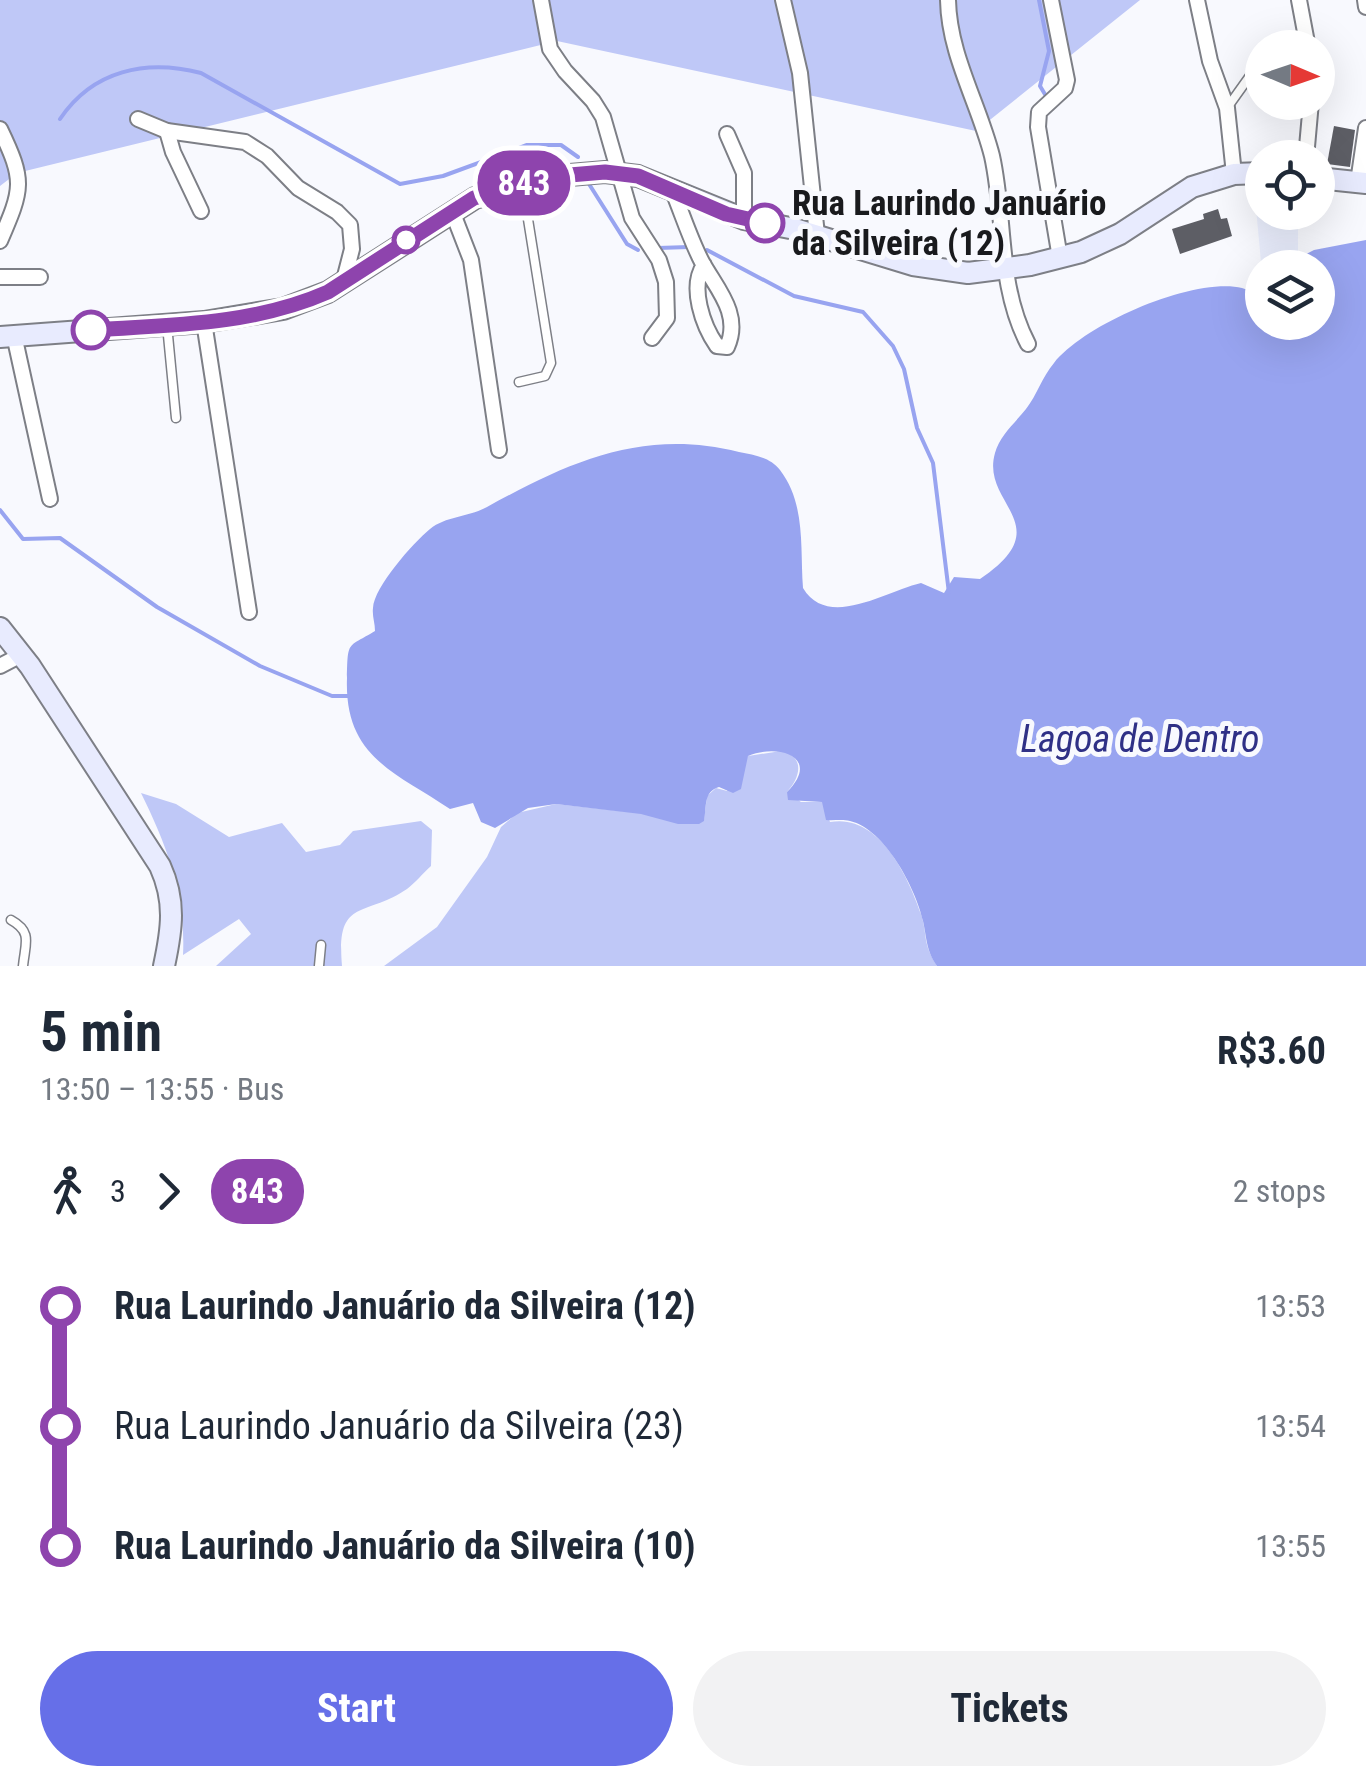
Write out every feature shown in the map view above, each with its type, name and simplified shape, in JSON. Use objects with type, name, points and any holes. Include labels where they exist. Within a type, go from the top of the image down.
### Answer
[{"type":"main road","points":[[7,336],[204,322],[283,309],[328,292],[474,198],[522,184],[586,173],[618,172],[744,220],[817,235],[935,270],[968,273],[1006,270],[1060,258],[1120,234],[1192,187],[1245,174]]},
{"type":"main road","points":[[1335,180],[1362,182]]},
{"type":"main road","points":[[0,628],[160,866],[168,883],[173,917],[164,966]]},
{"type":"street","points":[[541,0],[550,49],[603,117],[632,218],[658,260],[666,282],[667,318],[652,338]]},
{"type":"street","points":[[783,0],[800,73],[817,235]]},
{"type":"street","points":[[948,0],[952,33],[973,105],[987,137],[998,184],[1010,304],[1028,344]]},
{"type":"street","points":[[1051,0],[1067,80],[1066,88],[1039,112],[1038,127],[1060,258]]},
{"type":"street","points":[[1197,0],[1210,61],[1227,108],[1234,174]]},
{"type":"street","points":[[1300,0],[1305,30]]},
{"type":"street","points":[[138,119],[167,131],[245,142],[266,156],[298,188],[337,212],[350,225],[353,235],[344,280]]},
{"type":"street","points":[[1362,182],[1366,128]]},
{"type":"street","points":[[0,129],[18,168],[20,182],[0,241]]},
{"type":"street","points":[[167,131],[172,152],[201,210]]},
{"type":"street","points":[[727,134],[744,174],[744,220]]},
{"type":"street","points":[[671,189],[729,309],[733,334],[727,346],[717,346],[708,332],[698,290],[698,274],[704,264]]},
{"type":"street","points":[[452,211],[471,260],[499,450]]},
{"type":"street","points":[[0,276],[40,277]]},
{"type":"street","points":[[204,322],[249,612]]},
{"type":"street","points":[[7,336],[50,499]]},
{"type":"street","points":[[0,666],[21,655]]},
{"type":"lane","points":[[1227,108],[1245,83]]},
{"type":"lane","points":[[519,382],[545,376],[551,363],[522,184]]},
{"type":"lane","points":[[167,325],[176,418]]},
{"type":"lane","points":[[11,920],[23,926],[28,936],[23,966]]},
{"type":"lane","points":[[318,966],[321,945]]},
{"type":"shaded area","points":[[0,0],[1140,0],[976,131],[557,41],[17,173],[0,186]]},
{"type":"shaded area","points":[[1258,230],[1298,230],[1298,250],[1260,250]]},
{"type":"shaded area","points":[[781,751],[794,757],[798,768],[787,792],[801,802],[823,802],[830,822],[863,827],[889,850],[915,899],[937,966],[384,966],[437,927],[487,857],[501,827],[517,813],[556,804],[704,820],[707,796],[716,788],[727,791],[748,756]]},
{"type":"shaded area","points":[[141,793],[176,804],[229,837],[282,823],[306,852],[340,845],[353,831],[421,821],[432,830],[431,866],[407,889],[356,912],[349,919],[341,944],[342,966],[216,966],[251,934],[239,919],[183,955],[181,912],[173,871]]},
{"type":"water","name":"Lagoa de Dentro","points":[[1366,240],[1366,966],[937,966],[914,893],[887,848],[863,826],[847,820],[826,820],[822,802],[788,800],[787,792],[800,770],[798,762],[783,752],[748,756],[741,789],[733,793],[719,787],[710,792],[704,821],[699,824],[556,804],[528,808],[495,828],[481,822],[473,803],[450,809],[392,772],[364,744],[354,727],[348,705],[349,651],[354,643],[375,631],[375,599],[414,544],[436,525],[480,510],[577,463],[608,454],[671,444],[704,446],[771,462],[788,483],[798,512],[803,588],[827,606],[858,604],[921,583],[944,593],[954,577],[980,579],[1003,560],[1014,543],[1016,529],[993,471],[997,447],[1030,404],[1050,368],[1069,348],[1141,307],[1221,286],[1245,289],[1245,340],[1335,340],[1335,250],[1314,250]]},
{"type":"building","points":[[1334,126],[1355,130],[1350,167],[1335,165],[1335,140],[1331,140]]},
{"type":"building","points":[[1218,209],[1221,219],[1227,218],[1232,236],[1180,254],[1172,229],[1204,219],[1203,214]]},
{"type":"waterway","points":[[1039,0],[1049,51],[1040,86],[1046,96]]},
{"type":"waterway","points":[[60,119],[73,102],[105,79],[122,72],[160,67],[201,73],[400,184],[443,176],[527,145],[561,145],[578,157]]},
{"type":"waterway","points":[[589,184],[627,244],[638,250]]},
{"type":"waterway","points":[[658,248],[689,247]]},
{"type":"waterway","points":[[707,250],[794,296],[863,312],[893,346],[904,369],[917,428],[933,463],[949,593]]},
{"type":"waterway","points":[[0,510],[23,539],[60,538],[157,607],[260,666],[332,696],[348,696]]},
{"type":"bus line","name":"843","points":[[91,330],[238,319],[303,303],[328,292],[474,198],[558,176],[618,172],[638,176],[726,214],[765,223]]},
{"type":"place","name":"Rua Laurindo Januário da Silveira (12)","points":[[765,223]]}]
